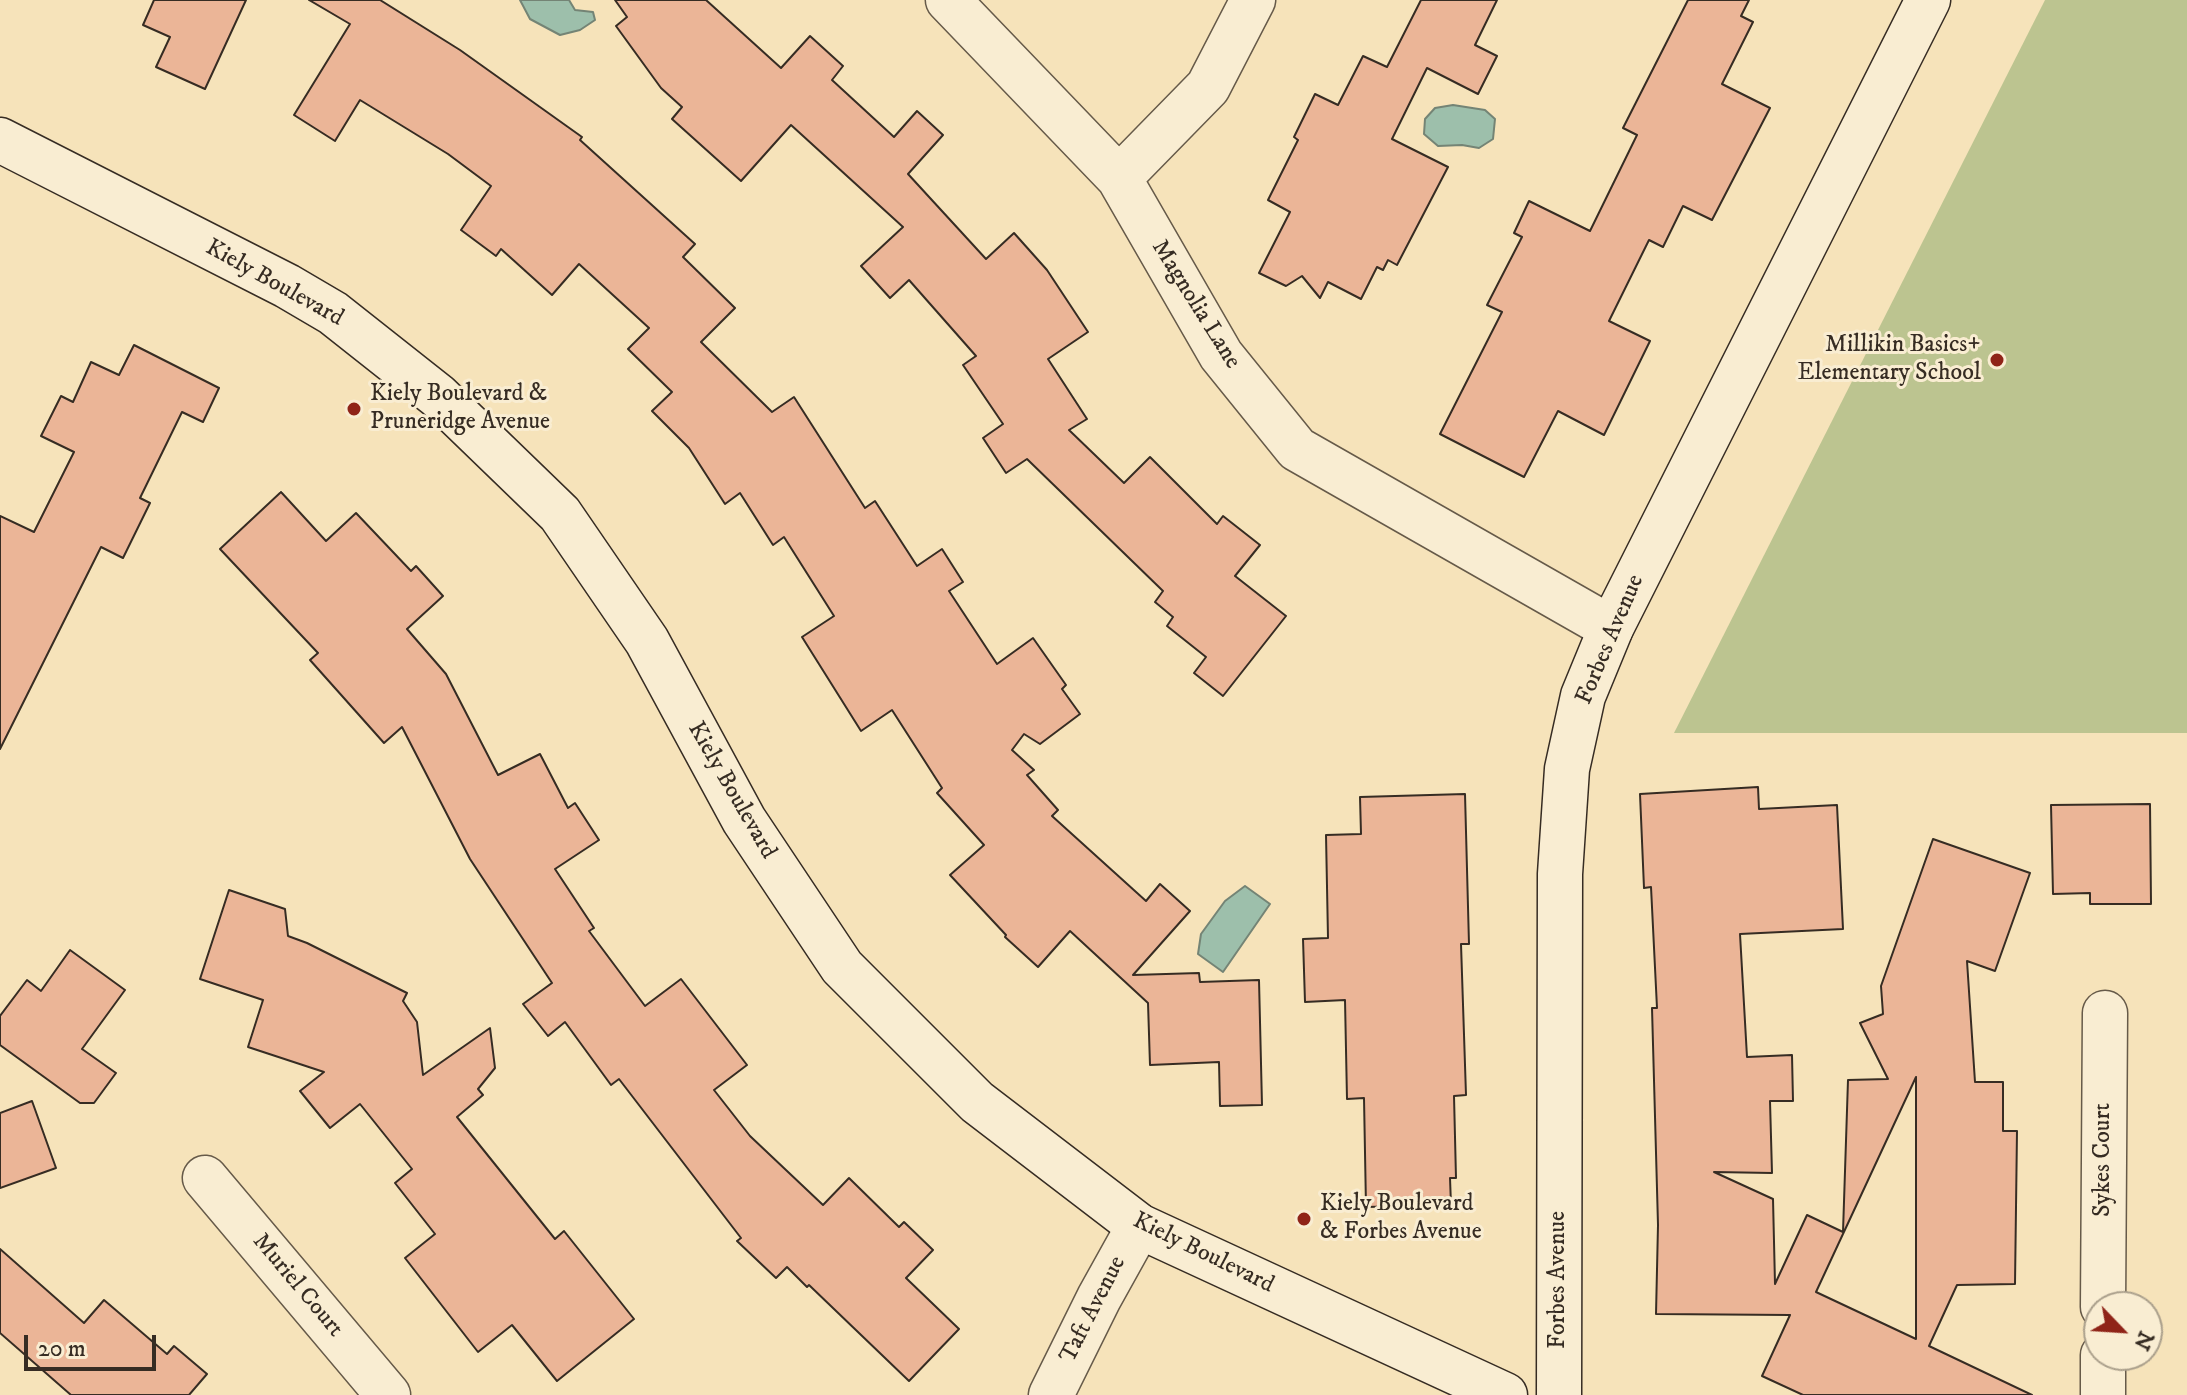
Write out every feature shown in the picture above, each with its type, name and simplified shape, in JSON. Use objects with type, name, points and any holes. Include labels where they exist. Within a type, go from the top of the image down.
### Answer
[{"type":"street","name":"Magnolia Lane","points":[[948,0],[1119,178],[1221,355],[1297,449],[1611,628]]},
{"type":"street","points":[[1119,178],[1208,87],[1253,0]]},
{"type":"street","name":"Forbes Avenue","points":[[1559,1395],[1560,874],[1567,769],[1583,696],[1611,628],[1928,0]]},
{"type":"street","name":"Kiely Boulevard","points":[[0,140],[287,286],[333,313],[438,396],[560,514],[647,641],[744,820],[842,967],[977,1102],[1139,1226],[1505,1395]]},
{"type":"street","name":"Sykes Court","points":[[2103,1291],[2105,1013]]},
{"type":"street","name":"Muriel Court","points":[[205,1178],[388,1395]]},
{"type":"street","name":"Taft Avenue","points":[[1051,1395],[1139,1226]]},
{"type":"street","points":[[2103,1371],[2103,1395]]},
{"type":"shaded area","points":[[520,0],[569,0],[575,10],[593,12],[595,20],[580,30],[560,35],[530,19]]},
{"type":"shaded area","name":"Millikin Basics+ Elementary School","points":[[2045,0],[2187,0],[2187,733],[1674,733]]},
{"type":"shaded area","points":[[1453,105],[1485,110],[1495,119],[1493,139],[1479,148],[1438,146],[1424,134],[1425,119],[1435,108]]},
{"type":"shaded area","points":[[1245,886],[1270,904],[1223,972],[1198,954],[1201,934],[1225,901]]},
{"type":"building","points":[[154,0],[246,0],[205,89],[156,67],[170,37],[143,25]]},
{"type":"building","points":[[309,0],[380,0],[460,50],[582,137],[580,140],[695,244],[683,257],[735,308],[701,342],[772,412],[794,397],[865,508],[875,501],[917,566],[942,549],[963,582],[949,591],[997,664],[1033,638],[1066,685],[1062,689],[1080,714],[1040,744],[1024,734],[1012,750],[1034,770],[1027,775],[1058,810],[1052,816],[1146,901],[1160,884],[1190,911],[1133,975],[1199,973],[1200,982],[1259,980],[1262,1105],[1220,1106],[1219,1062],[1150,1065],[1148,1003],[1070,931],[1038,967],[1005,937],[950,875],[984,845],[937,793],[942,788],[892,710],[861,731],[802,637],[834,616],[784,537],[773,545],[740,493],[725,504],[689,448],[652,411],[672,392],[628,349],[649,328],[579,264],[552,295],[501,249],[496,256],[461,230],[491,186],[448,154],[360,100],[335,141],[294,115],[350,24]]},
{"type":"building","points":[[615,0],[706,0],[781,68],[810,36],[843,66],[832,80],[894,137],[917,111],[943,135],[908,174],[986,259],[1014,233],[1047,270],[1088,332],[1048,359],[1087,419],[1069,430],[1124,483],[1150,457],[1217,524],[1223,516],[1260,545],[1235,576],[1286,616],[1223,696],[1194,673],[1206,657],[1167,626],[1173,617],[1155,602],[1163,591],[1027,459],[1006,473],[983,438],[1003,424],[963,365],[976,356],[909,280],[890,298],[861,266],[903,227],[791,125],[741,181],[672,119],[682,107],[661,88],[616,26],[627,17]]},
{"type":"building","points":[[1421,0],[1497,0],[1475,45],[1497,56],[1478,94],[1427,68],[1392,139],[1448,167],[1397,265],[1388,260],[1383,270],[1377,267],[1361,299],[1328,282],[1320,298],[1302,276],[1286,286],[1259,273],[1290,212],[1268,200],[1298,140],[1294,137],[1315,94],[1338,105],[1363,56],[1387,67]]},
{"type":"building","points":[[1688,0],[1749,0],[1741,16],[1753,22],[1722,84],[1770,108],[1712,220],[1683,206],[1663,247],[1649,240],[1609,321],[1650,341],[1604,435],[1558,411],[1524,477],[1440,434],[1502,312],[1487,305],[1522,237],[1514,233],[1529,201],[1590,231],[1637,135],[1623,128]]},
{"type":"building","points":[[134,345],[219,388],[203,422],[182,412],[140,498],[150,503],[123,558],[101,547],[0,749],[0,516],[34,532],[74,452],[41,436],[61,396],[73,402],[91,362],[119,375]]},
{"type":"building","points":[[281,492],[326,541],[356,513],[411,571],[416,566],[443,596],[407,629],[446,674],[498,775],[540,754],[568,808],[575,803],[599,840],[555,869],[594,928],[589,931],[645,1006],[681,979],[747,1065],[714,1090],[750,1136],[823,1205],[849,1178],[899,1227],[904,1222],[933,1250],[906,1278],[959,1329],[909,1381],[787,1267],[776,1278],[737,1241],[741,1238],[619,1079],[611,1085],[565,1022],[548,1036],[523,1004],[552,983],[470,859],[402,727],[384,743],[310,660],[318,653],[220,549]]},
{"type":"building","points":[[1758,787],[1759,809],[1837,805],[1843,929],[1740,934],[1747,1057],[1792,1055],[1793,1101],[1770,1101],[1772,1173],[1714,1172],[1773,1199],[1775,1284],[1807,1215],[1843,1232],[1848,1080],[1888,1079],[1860,1023],[1883,1014],[1881,986],[1933,839],[2030,873],[1995,971],[1967,961],[1975,1082],[2003,1082],[2003,1131],[2017,1131],[2015,1284],[1957,1285],[1929,1346],[2032,1395],[1803,1395],[1762,1376],[1790,1315],[1656,1314],[1658,1225],[1652,1008],[1657,1008],[1651,887],[1644,888],[1640,794]],"holes":[[[1916,1077],[1916,1339],[1816,1292]]]},
{"type":"building","points":[[1465,794],[1469,944],[1461,944],[1466,1095],[1454,1096],[1456,1178],[1450,1178],[1451,1205],[1366,1207],[1364,1098],[1347,1099],[1345,1000],[1305,1002],[1303,939],[1328,938],[1326,835],[1361,834],[1360,797]]},
{"type":"building","points":[[2150,804],[2151,904],[2090,904],[2090,893],[2053,894],[2051,805]]},
{"type":"building","points":[[229,890],[285,909],[288,936],[407,993],[403,1001],[417,1022],[423,1075],[490,1028],[495,1068],[478,1089],[483,1095],[457,1117],[555,1239],[564,1231],[634,1319],[557,1381],[512,1325],[478,1352],[405,1258],[435,1234],[395,1183],[412,1169],[360,1104],[330,1128],[300,1091],[324,1072],[248,1047],[263,1000],[200,979]]},
{"type":"building","points":[[70,950],[125,990],[82,1049],[116,1073],[94,1103],[80,1103],[0,1045],[0,1016],[27,980],[41,991]]},
{"type":"building","points":[[32,1101],[56,1168],[0,1188],[0,1113]]},
{"type":"building","points":[[0,1249],[84,1323],[104,1300],[167,1354],[174,1346],[207,1374],[189,1395],[71,1395],[0,1333]]},
{"type":"place","name":"Millikin Basics+ Elementary School","points":[[1997,360]]},
{"type":"place","name":"Kiely Boulevard & Pruneridge Avenue","points":[[354,409]]},
{"type":"place","name":"Kiely Boulevard & Forbes Avenue","points":[[1304,1219]]}]
